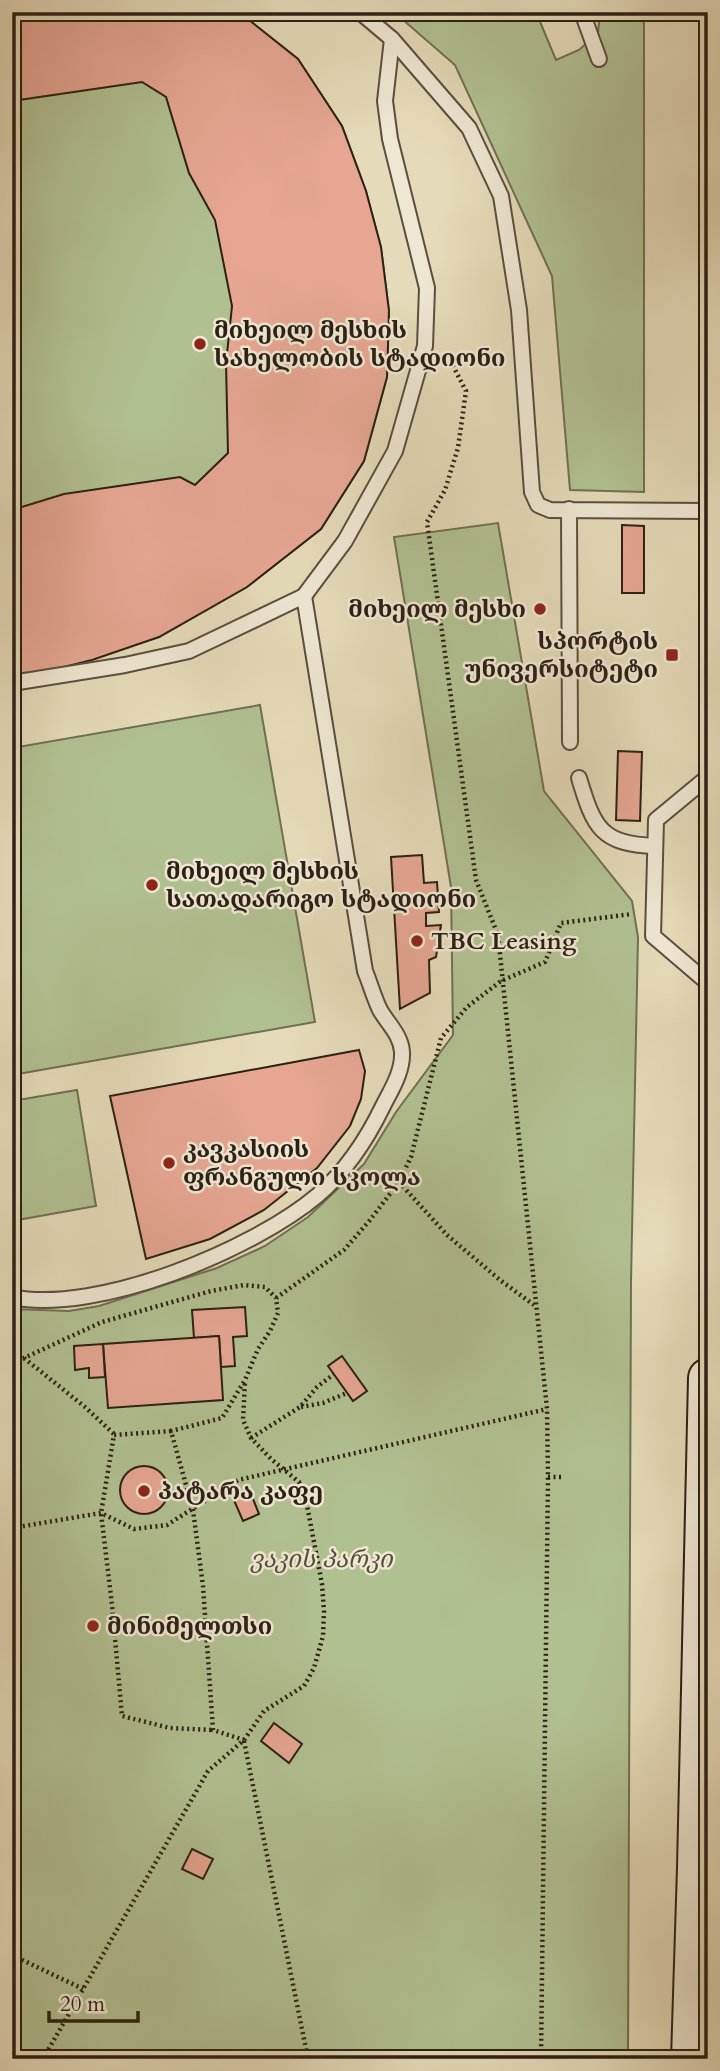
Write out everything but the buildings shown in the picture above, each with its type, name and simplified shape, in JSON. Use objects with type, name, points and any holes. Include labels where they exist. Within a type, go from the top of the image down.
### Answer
[{"type":"main road","points":[[691,2059],[702,1900],[708,1378]]},
{"type":"lane","points":[[360,12],[392,39],[469,128],[501,196],[519,310],[532,492],[538,505],[550,510],[708,511]]},
{"type":"lane","points":[[582,12],[599,59]]},
{"type":"lane","points":[[12,683],[125,665],[189,651],[304,596],[345,541],[395,451],[425,346],[427,288],[390,139],[385,101],[392,39]]},
{"type":"lane","points":[[569,509],[570,742]]},
{"type":"lane","points":[[12,1297],[68,1298],[122,1288],[229,1251],[274,1226],[318,1195],[347,1165],[369,1135],[400,1073],[402,1052],[397,1035],[380,1009],[365,971],[304,596]]},
{"type":"lane","points":[[708,777],[656,820],[653,936],[708,983]]},
{"type":"lane","points":[[579,778],[596,822],[607,836],[620,843],[655,846]]},
{"type":"path","points":[[452,364],[466,391],[458,447],[445,490],[427,522],[476,880],[498,935],[547,1409],[541,2059]]},
{"type":"path","points":[[276,1298],[344,1250],[399,1182],[411,1157],[441,1038],[467,1007],[501,981],[545,962],[561,923],[654,911]]},
{"type":"path","points":[[399,1182],[447,1235],[535,1306]]},
{"type":"path","points":[[12,1361],[102,1322],[211,1291],[244,1285],[265,1287],[276,1298],[278,1313],[245,1380],[222,1418],[171,1431],[114,1435],[85,1407],[24,1358]]},
{"type":"path","points":[[251,1438],[300,1407],[317,1387],[334,1374]]},
{"type":"path","points":[[43,2059],[208,1771],[244,1740],[264,1710],[304,1686],[314,1668],[323,1636],[324,1611],[322,1584],[306,1500],[299,1482],[271,1460],[251,1438],[243,1420],[245,1380]]},
{"type":"path","points":[[300,1407],[323,1403],[347,1393]]},
{"type":"path","points":[[12,1528],[101,1513],[134,1529],[167,1525],[238,1480],[547,1409]]},
{"type":"path","points":[[171,1431],[193,1510],[213,1730]]},
{"type":"path","points":[[114,1435],[101,1513],[121,1716],[170,1728],[213,1730],[244,1740]]},
{"type":"path","points":[[548,1477],[562,1478]]},
{"type":"path","points":[[244,1740],[308,2059]]},
{"type":"path","points":[[12,1955],[83,1989]]},
{"type":"green space","name":"მიხეილ მესხის სახელობის სტადიონი","points":[[12,12],[239,12],[298,59],[342,126],[366,191],[381,248],[389,311],[387,377],[364,461],[321,529],[247,587],[159,637],[12,680]]},
{"type":"green space","points":[[394,12],[536,12],[556,60],[579,50],[598,33],[600,12],[644,12],[644,492],[570,490],[552,276],[455,65]]},
{"type":"green space","name":"ვაკის პარკი","points":[[498,523],[544,791],[632,901],[638,937],[631,1281],[628,2059],[12,2059],[12,1309],[69,1311],[99,1306],[217,1268],[265,1246],[308,1217],[364,1164],[396,1112],[453,1035],[451,887],[394,537]]},
{"type":"green space","name":"მიხეილ მესხის სათადარიგო სტადიონი","points":[[260,705],[315,1022],[12,1075],[12,748]]},
{"type":"green space","points":[[77,1090],[96,1206],[12,1221],[12,1101]]},
{"type":"place","name":"მიხეილ მესხის სახელობის სტადიონი","points":[[200,344]]},
{"type":"place","name":"მიხეილ მესხი","points":[[540,609]]},
{"type":"place","name":"სპორტის უნივერსიტეტი","points":[[672,655]]},
{"type":"place","name":"მიხეილ მესხის სათადარიგო სტადიონი","points":[[152,885]]},
{"type":"place","name":"TBC Leasing","points":[[417,941]]},
{"type":"place","name":"კავკასიის ფრანგული სკოლა","points":[[169,1163]]},
{"type":"place","name":"პატარა კაფე","points":[[144,1491]]},
{"type":"place","name":"მინიმელთსი","points":[[93,1626]]}]
